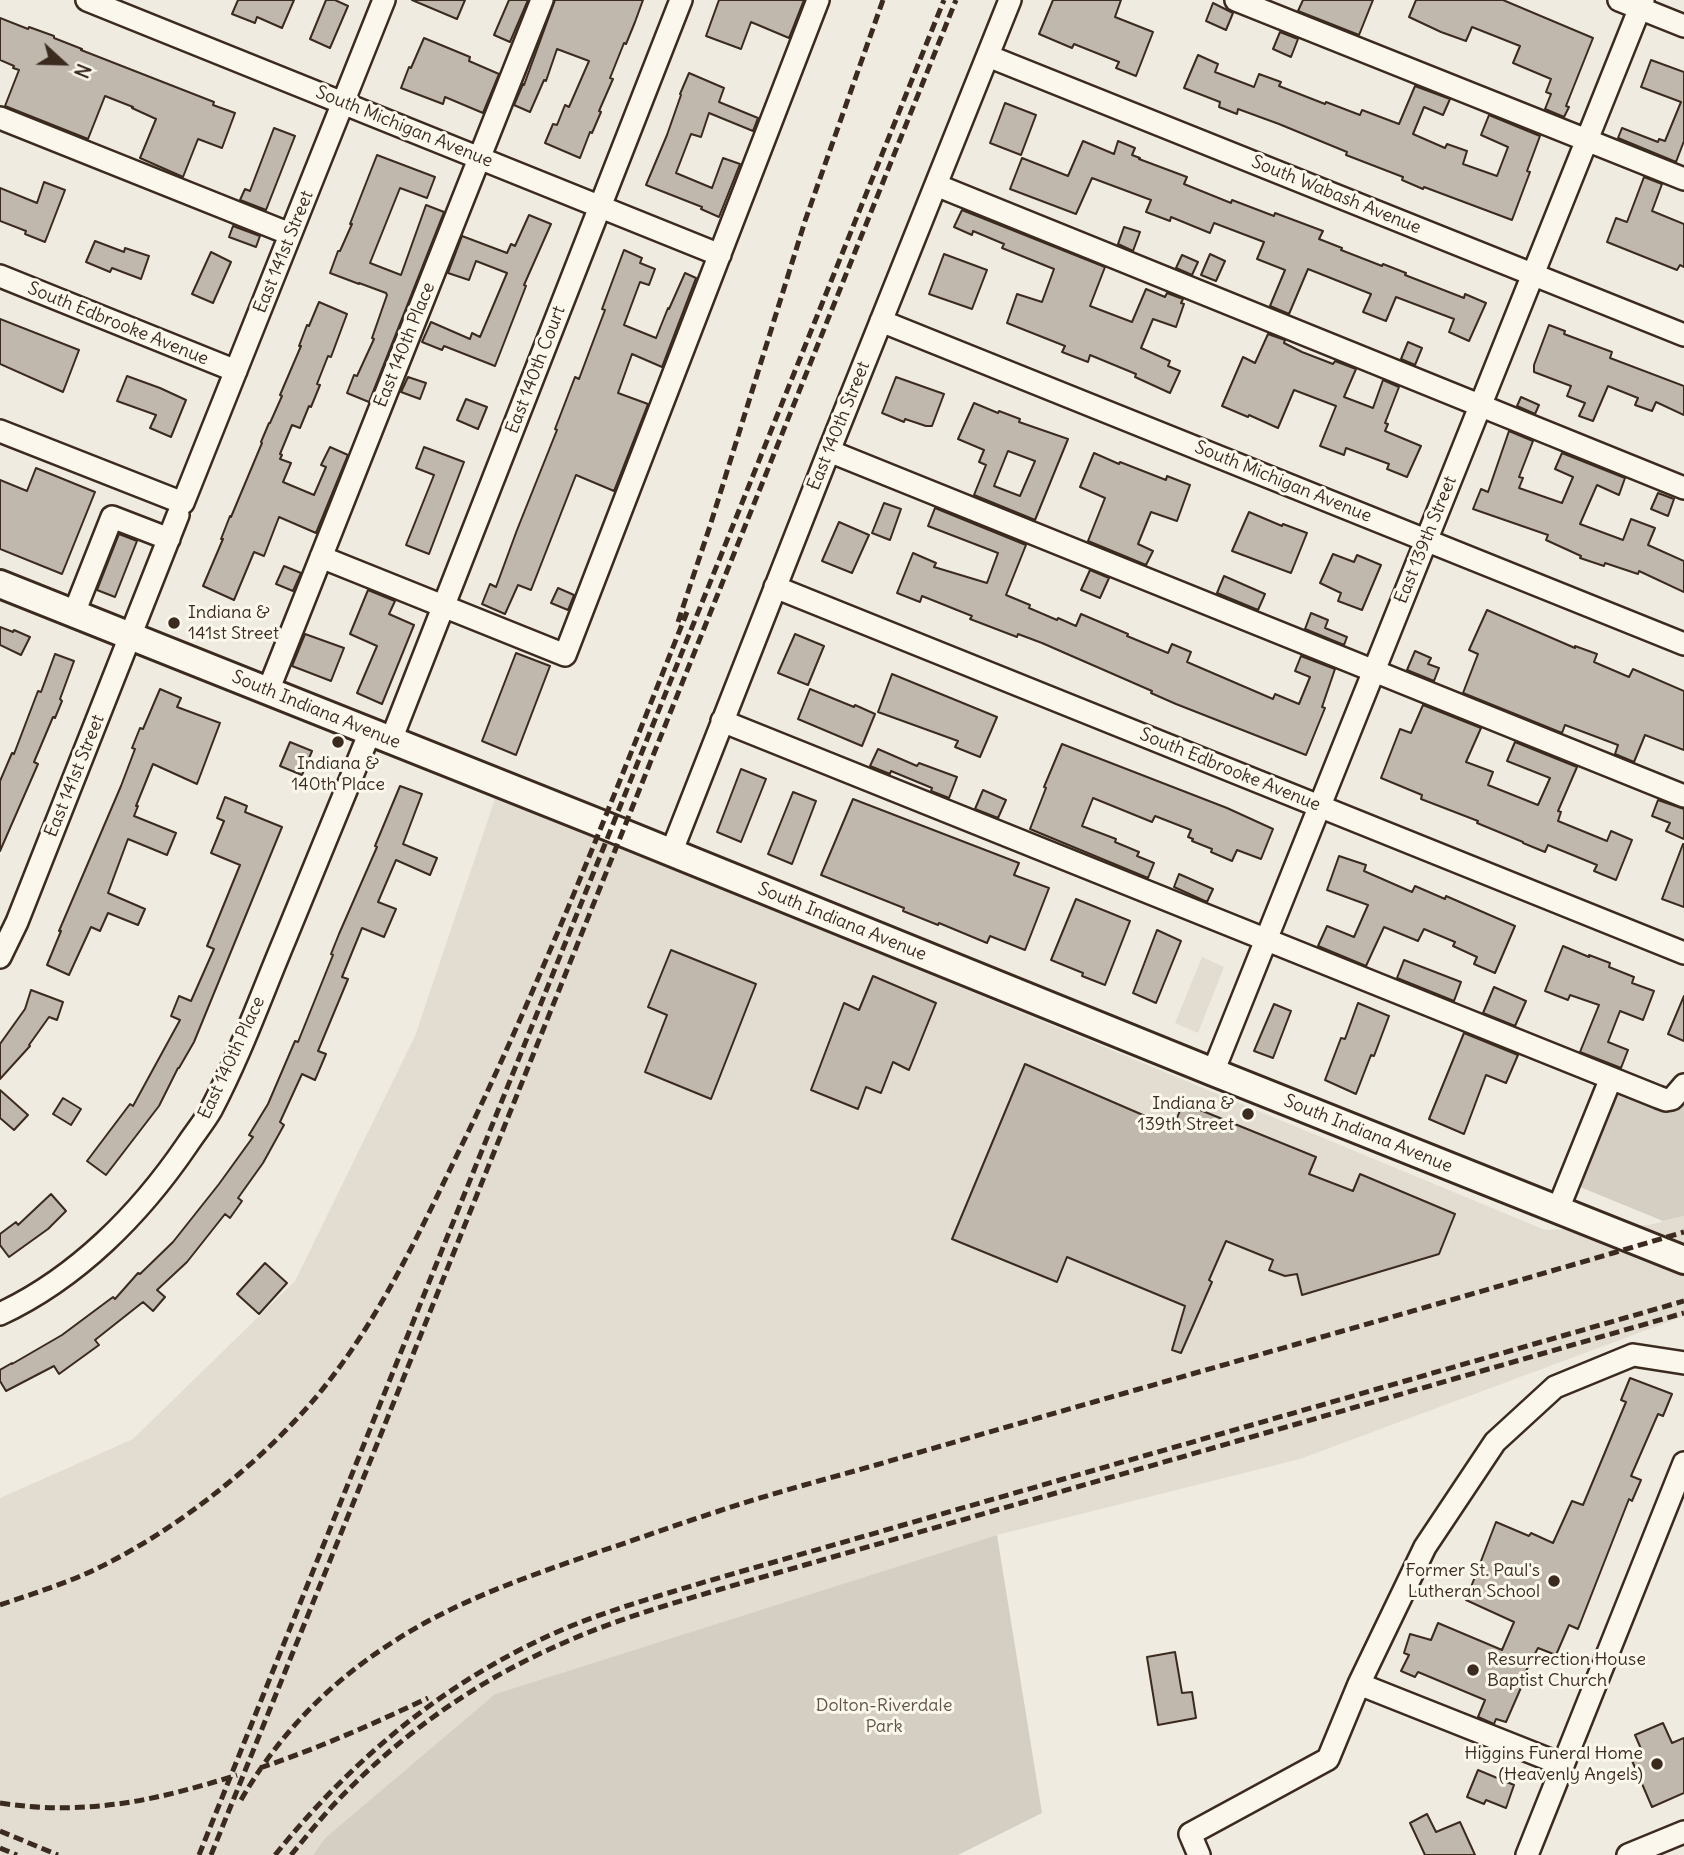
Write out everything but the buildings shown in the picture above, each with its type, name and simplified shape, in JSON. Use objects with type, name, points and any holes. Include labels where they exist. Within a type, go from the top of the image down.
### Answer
[{"type":"main road","name":"South Indiana Avenue","points":[[0,584],[1684,1260]]},
{"type":"street","name":"South Michigan Avenue","points":[[87,0],[720,255]]},
{"type":"street","name":"East 141st Street","points":[[0,957],[22,909],[384,0]]},
{"type":"street","name":"East 140th Place","points":[[268,691],[542,0]]},
{"type":"street","name":"East 140th Court","points":[[381,736],[444,606],[681,0]]},
{"type":"street","points":[[321,557],[565,655],[818,0]]},
{"type":"street","name":"East 140th Street","points":[[671,853],[1010,0]]},
{"type":"street","points":[[1236,0],[1684,179]]},
{"type":"street","points":[[1619,0],[1641,4],[1684,26]]},
{"type":"street","name":"East 139th Street","points":[[1213,1072],[1641,4]]},
{"type":"street","name":"South Wabash Avenue","points":[[988,55],[1684,335]]},
{"type":"street","points":[[0,118],[290,234]]},
{"type":"street","points":[[936,185],[1684,488]]},
{"type":"street","name":"South Edbrooke Avenue","points":[[0,276],[236,372]]},
{"type":"street","name":"South Michigan Avenue","points":[[881,321],[1684,644]]},
{"type":"street","points":[[0,431],[180,509]]},
{"type":"street","points":[[829,451],[1684,796]]},
{"type":"street","points":[[74,613],[115,518],[169,539]]},
{"type":"street","name":"South Edbrooke Avenue","points":[[775,587],[1684,953]]},
{"type":"street","points":[[722,721],[1666,1100],[1672,1099],[1684,1085]]},
{"type":"street","name":"East 140th Place","points":[[0,1314],[62,1277],[106,1241],[141,1207],[210,1111],[381,736]]},
{"type":"street","points":[[1558,1209],[1611,1078]]},
{"type":"street","points":[[1199,1855],[1190,1834],[1328,1759],[1359,1684],[1426,1547],[1495,1442],[1555,1387],[1633,1355],[1684,1363]]},
{"type":"street","points":[[1527,1855],[1684,1463]]},
{"type":"street","points":[[1359,1684],[1563,1765]]},
{"type":"street","points":[[1628,1855],[1684,1832]]},
{"type":"shaded area","points":[[500,784],[649,858],[1545,1230],[1649,1225],[1684,1216],[1684,1316],[1300,1459],[997,1535],[495,1694],[325,1838],[313,1855],[0,1855],[0,1498],[133,1439],[295,1281],[415,1036]]},
{"type":"shaded area","points":[[1202,957],[1224,967],[1198,1033],[1175,1023]]},
{"type":"green space","points":[[1603,1084],[1666,1111],[1684,1091],[1684,1216],[1663,1221],[1563,1180]]},
{"type":"green space","name":"Dolton-Riverdale Park","points":[[997,1535],[1042,1813],[958,1855],[313,1855],[325,1838],[495,1694]]},
{"type":"railway","points":[[678,622],[805,221],[883,0]]},
{"type":"railway","points":[[199,1855],[944,0]]},
{"type":"railway","points":[[211,1855],[956,0]]},
{"type":"railway","points":[[0,1605],[94,1570],[185,1516],[269,1447],[317,1396],[338,1369],[394,1281],[519,1023],[577,887],[687,612]]},
{"type":"railway","points":[[241,1800],[289,1732],[348,1675],[417,1627],[522,1579],[756,1499],[1684,1232]]},
{"type":"railway","points":[[275,1855],[339,1784],[408,1722],[486,1669],[571,1626],[708,1581],[1684,1301]]},
{"type":"railway","points":[[291,1855],[343,1795],[373,1766],[444,1709],[496,1676],[592,1631],[721,1589],[1684,1313]]},
{"type":"railway","points":[[260,1768],[346,1735],[428,1698]]},
{"type":"railway","points":[[0,1803],[62,1808],[120,1804],[149,1799],[237,1775]]},
{"type":"railway","points":[[0,1831],[58,1855]]},
{"type":"railway","points":[[0,1848],[17,1855]]},
{"type":"place","name":"Indiana & 141st Street","points":[[174,623]]},
{"type":"place","name":"Indiana & 140th Place","points":[[338,742]]},
{"type":"place","name":"Indiana & 139th Street","points":[[1248,1114]]},
{"type":"place","name":"Former St. Paul's Lutheran School","points":[[1554,1581]]},
{"type":"place","name":"Resurrection House Baptist Church","points":[[1473,1670]]},
{"type":"place","name":"Higgins Funeral Home (Heavenly Angels)","points":[[1657,1764]]}]
